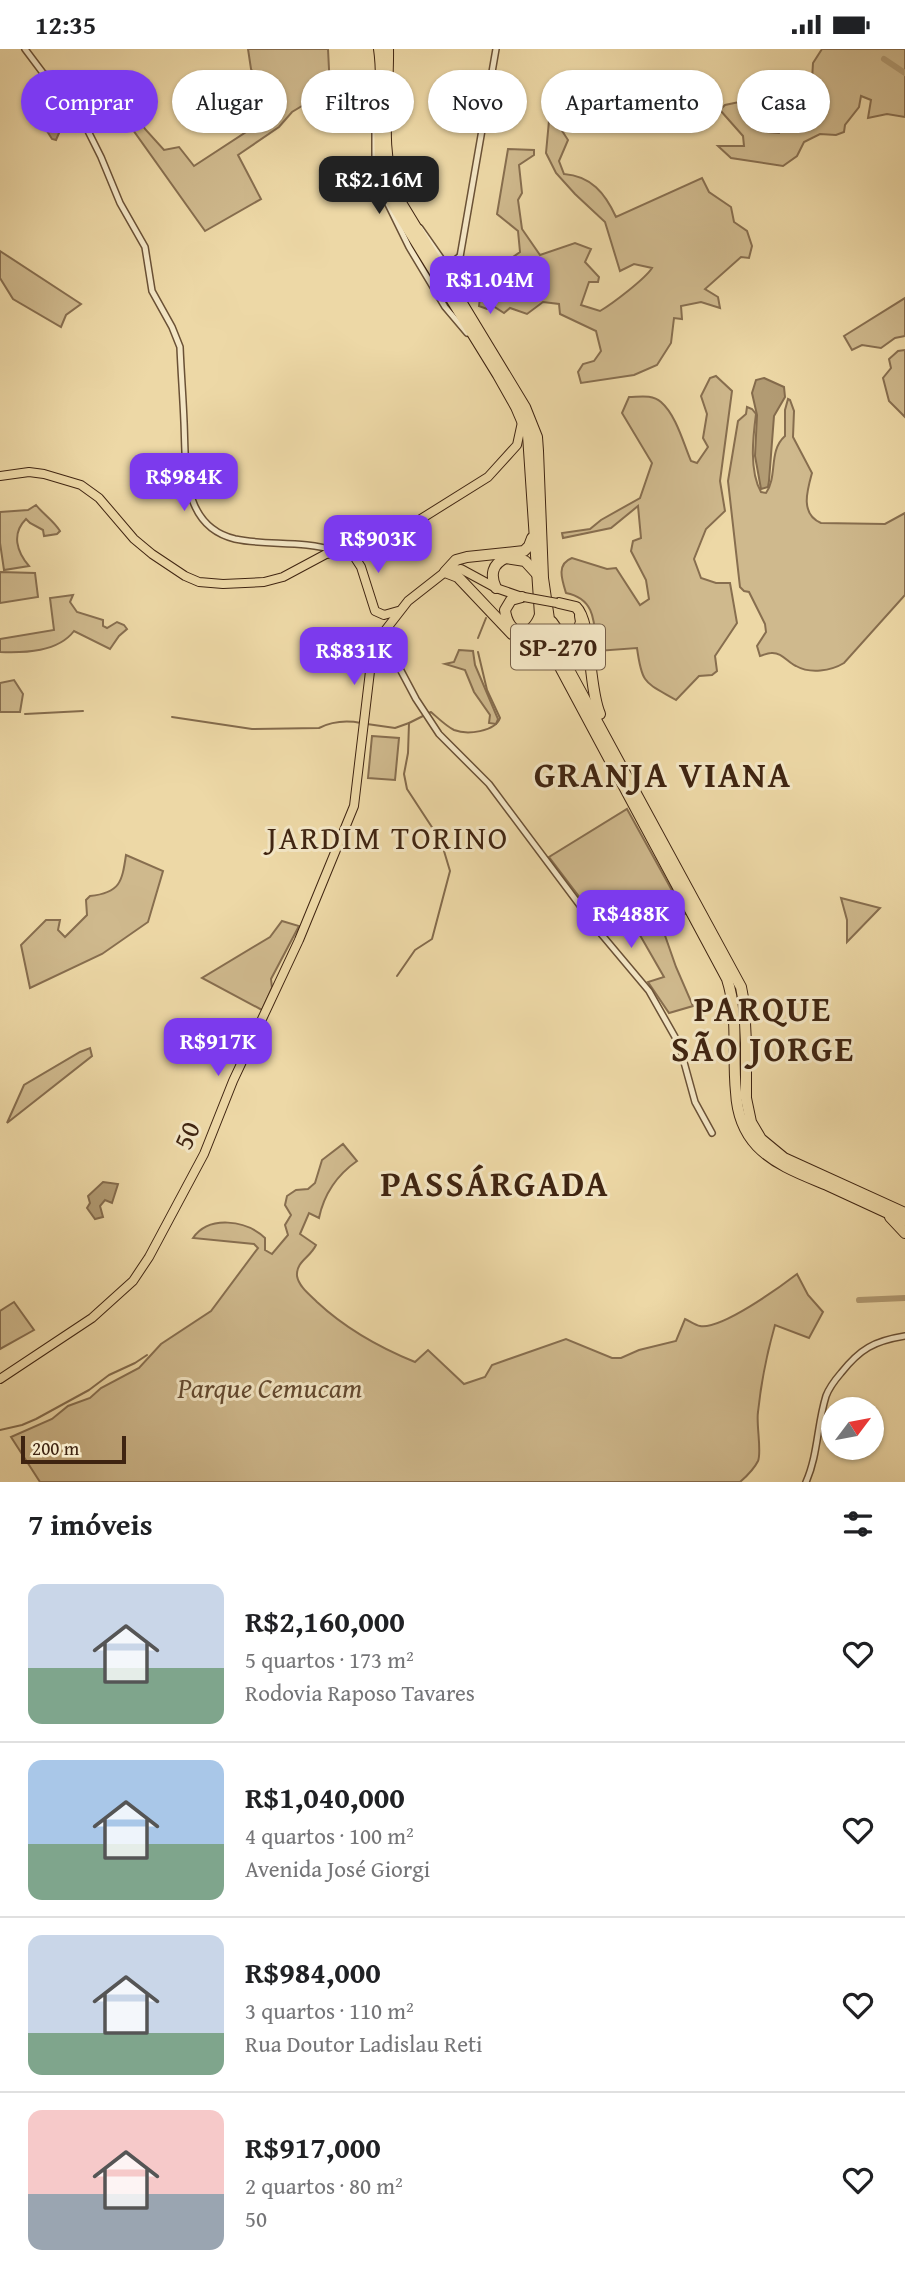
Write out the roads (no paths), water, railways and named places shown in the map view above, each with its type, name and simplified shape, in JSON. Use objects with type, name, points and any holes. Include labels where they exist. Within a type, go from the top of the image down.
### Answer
[{"type":"highway","name":"SP-270","points":[[382,51],[387,163],[392,184],[526,407],[537,437],[544,633],[727,979],[733,1000],[737,1105],[740,1116],[749,1135],[768,1156],[788,1168],[905,1221]]},
{"type":"highway","name":"SP-270","points":[[382,51],[380,162],[383,182],[392,203],[522,419],[528,435],[536,573],[544,613],[559,650],[741,987],[746,1043],[746,1098],[755,1131],[768,1147],[784,1158],[905,1213]]},
{"type":"highway","points":[[534,534],[524,551],[467,557],[456,560],[445,572],[458,577],[512,634],[553,654]]},
{"type":"highway","points":[[496,588],[492,577],[494,569],[506,558],[525,561],[536,573]]},
{"type":"highway","points":[[523,597],[511,600],[505,610],[507,619],[516,630],[523,633],[530,632],[544,613],[559,632],[565,635],[575,632],[580,625],[579,615],[572,608],[558,603]]},
{"type":"highway","points":[[558,603],[576,607],[583,617],[595,703],[621,762]]},
{"type":"highway","points":[[882,1210],[905,1233]]},
{"type":"main road","points":[[0,476],[37,473],[81,485],[99,498],[152,554],[199,582],[223,584],[275,580],[326,554],[374,545],[400,533],[488,477],[517,445],[522,431],[522,419]]},
{"type":"main road","points":[[517,445],[523,447],[530,461]]},
{"type":"main road","points":[[350,550],[361,567],[375,611],[384,615],[400,610]]},
{"type":"main road","points":[[383,637],[427,585],[445,572],[461,569],[496,588],[523,597],[558,603]]},
{"type":"main road","name":"50","points":[[0,1379],[92,1318],[133,1281],[155,1247],[204,1154],[241,1062],[299,940],[349,820],[354,807],[372,650],[400,610],[410,603]]},
{"type":"main road","points":[[361,661],[370,667]]},
{"type":"street","points":[[25,49],[43,73],[61,87],[82,119],[120,203],[145,247],[152,291],[180,347],[187,479],[197,511],[206,524],[224,535],[337,551]]},
{"type":"street","points":[[458,288],[456,280],[496,49]]},
{"type":"street","points":[[409,214],[443,261],[503,364],[509,380]]},
{"type":"street","points":[[443,261],[453,263],[461,254]]},
{"type":"street","points":[[383,637],[424,712],[444,740],[489,784],[601,935],[649,991],[679,1044],[695,1102],[712,1133]]},
{"type":"street","points":[[806,1482],[831,1387],[862,1350],[905,1336]]},
{"type":"waterway","points":[[884,59],[905,73]]},
{"type":"waterway","points":[[478,638],[486,618]]},
{"type":"waterway","points":[[397,976],[415,950],[432,939],[450,871],[441,841],[407,789],[404,774],[409,723],[431,712],[454,730],[480,731],[497,723],[500,718],[487,690],[478,652]]},
{"type":"waterway","points":[[25,714],[83,711]]},
{"type":"waterway","points":[[172,717],[252,729],[319,728],[340,722],[361,723]]},
{"type":"waterway","points":[[367,724],[395,728],[409,723]]},
{"type":"waterway","points":[[859,1300],[905,1298]]},
{"type":"waterway","points":[[0,1430],[36,1419],[147,1355]]},
{"type":"district","name":"GRANJA VIANA","points":[[663,775]]},
{"type":"district","name":"JARDIM TORINO","points":[[388,838]]},
{"type":"district","name":"PARQUE SÃO JORGE","points":[[763,1029]]},
{"type":"district","name":"PASSÁRGADA","points":[[495,1184]]},
{"type":"park label","name":"Parque Cemucam","points":[[270,1388]]}]
